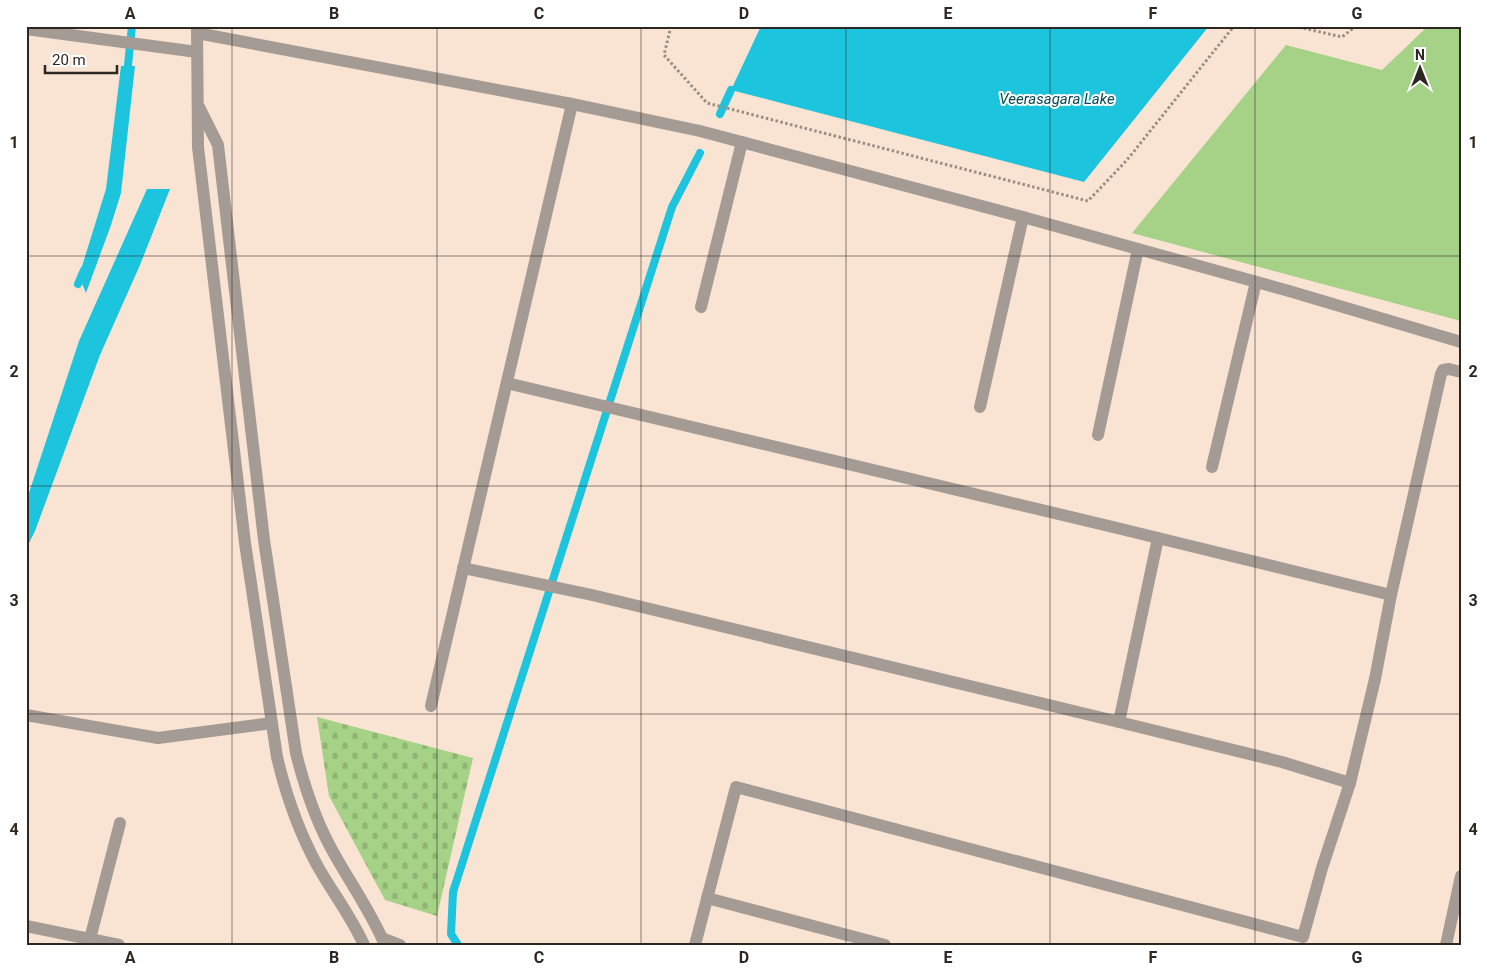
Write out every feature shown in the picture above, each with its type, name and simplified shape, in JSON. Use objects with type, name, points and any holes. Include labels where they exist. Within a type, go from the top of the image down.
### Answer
[{"type":"street","points":[[26,29],[197,52]]},
{"type":"street","points":[[364,945],[348,914],[318,867],[296,823],[279,765],[245,543],[198,146],[197,30],[700,130],[1138,249],[1461,342]]},
{"type":"street","points":[[198,104],[218,145],[264,540],[296,753],[304,784],[325,836],[336,857],[365,904],[384,941],[400,945]]},
{"type":"street","points":[[431,706],[572,104]]},
{"type":"street","points":[[702,307],[742,142]]},
{"type":"street","points":[[198,146],[218,145]]},
{"type":"street","points":[[980,407],[1023,217]]},
{"type":"street","points":[[1098,435],[1138,249]]},
{"type":"street","points":[[1212,466],[1256,282]]},
{"type":"street","points":[[694,945],[736,787],[1302,941],[1322,868],[1350,783],[1375,680],[1391,595],[1441,374],[1443,370],[1449,369],[1461,372]]},
{"type":"street","points":[[506,383],[1391,595]]},
{"type":"street","points":[[1119,722],[1158,538]]},
{"type":"street","points":[[463,568],[592,595],[1119,722],[1282,762],[1350,783]]},
{"type":"street","points":[[26,715],[158,738],[272,723]]},
{"type":"street","points":[[90,939],[120,823]]},
{"type":"street","points":[[1446,945],[1461,876]]},
{"type":"street","points":[[707,898],[885,945]]},
{"type":"street","points":[[26,926],[119,945]]},
{"type":"path","points":[[671,26],[664,55],[707,103],[1088,202],[1127,160],[1234,26]]},
{"type":"path","points":[[1294,26],[1342,37],[1356,26]]},
{"type":"green space","points":[[1428,26],[1461,26],[1461,321],[1132,233],[1286,45],[1382,70]]},
{"type":"green space","points":[[317,717],[473,758],[437,916],[385,900],[329,796]]},
{"type":"water","name":"Veerasagara Lake","points":[[761,26],[1209,26],[1084,182],[731,90]]},
{"type":"water","points":[[121,66],[135,66],[121,193],[86,293],[79,276],[106,189]]},
{"type":"water","points":[[147,189],[170,189],[140,265],[100,355],[35,531],[26,549],[26,502],[79,341]]},
{"type":"waterway","points":[[127,75],[132,26]]},
{"type":"waterway","points":[[720,114],[731,90]]},
{"type":"waterway","points":[[458,945],[451,934],[453,892],[672,207],[700,153]]},
{"type":"waterway","points":[[78,284],[84,270]]}]
